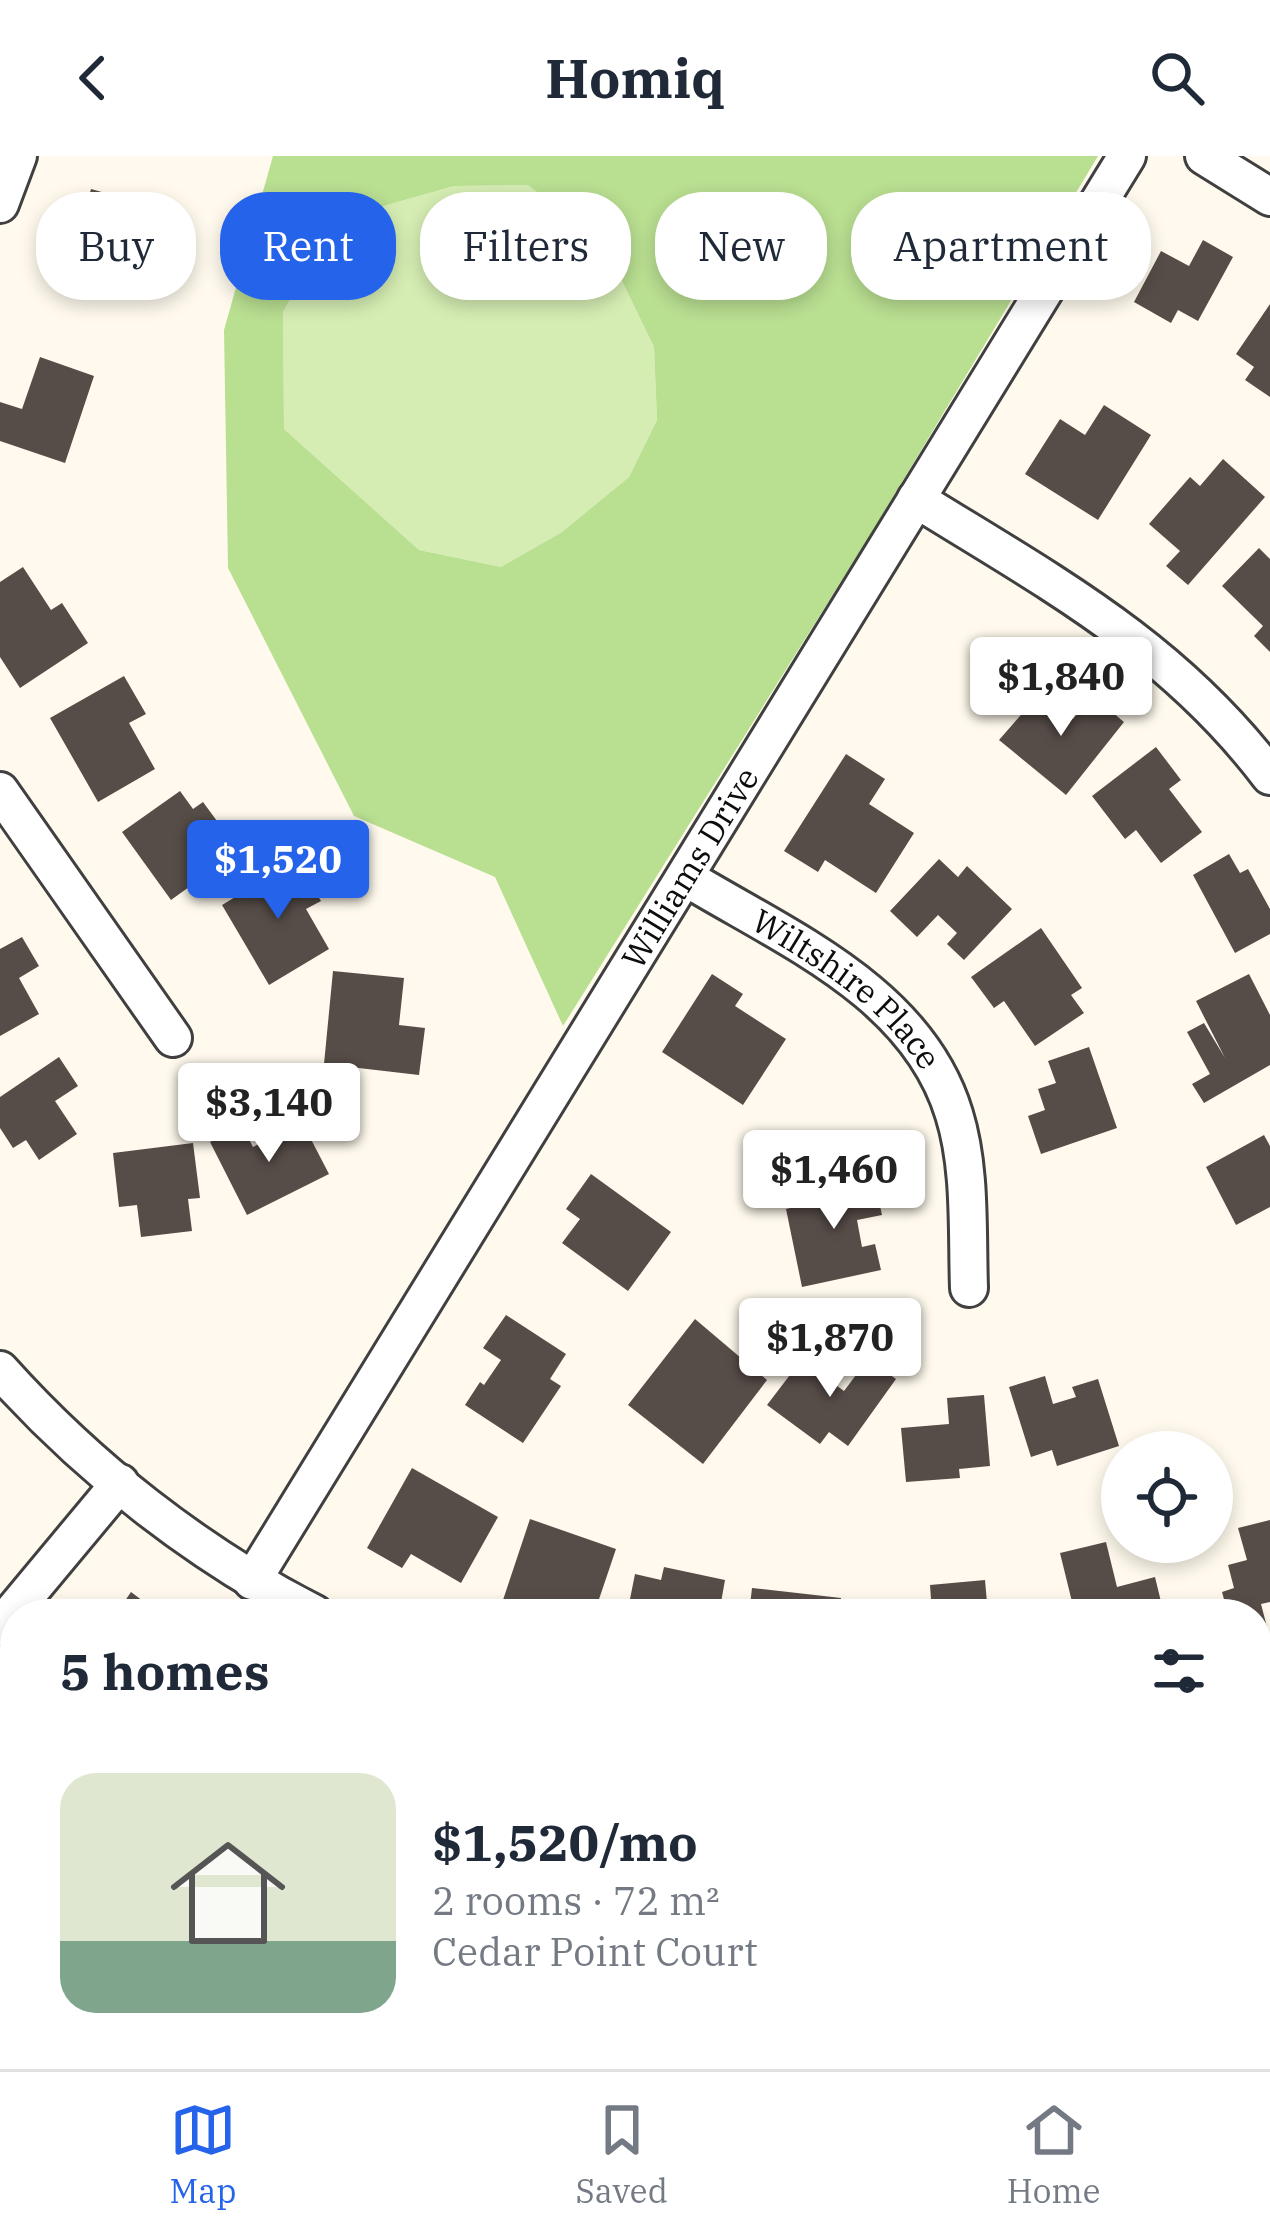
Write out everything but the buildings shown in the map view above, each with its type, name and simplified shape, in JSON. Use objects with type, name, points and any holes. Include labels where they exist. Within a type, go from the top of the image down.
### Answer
[{"type":"street","points":[[0,205],[18,156]]},
{"type":"street","name":"Williams Drive","points":[[253,1581],[1127,156]]},
{"type":"street","points":[[1204,156],[1270,196]]},
{"type":"street","points":[[916,499],[1141,642],[1206,700],[1270,776]]},
{"type":"street","points":[[0,791],[173,1038]]},
{"type":"street","name":"Wiltshire Place","points":[[685,877],[861,985],[913,1036],[947,1095],[959,1136],[969,1288]]},
{"type":"street","points":[[0,1370],[162,1518],[287,1599]]},
{"type":"street","points":[[23,1599],[120,1483]]},
{"type":"green space","points":[[273,156],[1098,156],[1076,192],[851,192],[851,300],[1011,300],[563,1026],[495,877],[354,816],[228,568],[224,330],[232,300],[290,300],[283,312],[284,429],[419,550],[501,567],[562,532],[629,477],[657,420],[654,347],[631,300],[631,192],[454,186],[396,202],[396,192],[263,192]]},
{"type":"green space","points":[[529,185],[538,192],[433,192],[454,186]]},
{"type":"green space","points":[[420,196],[420,300],[631,300],[654,347],[657,420],[629,477],[562,532],[501,567],[419,550],[284,429],[283,312],[290,300],[396,300],[396,202]]}]
